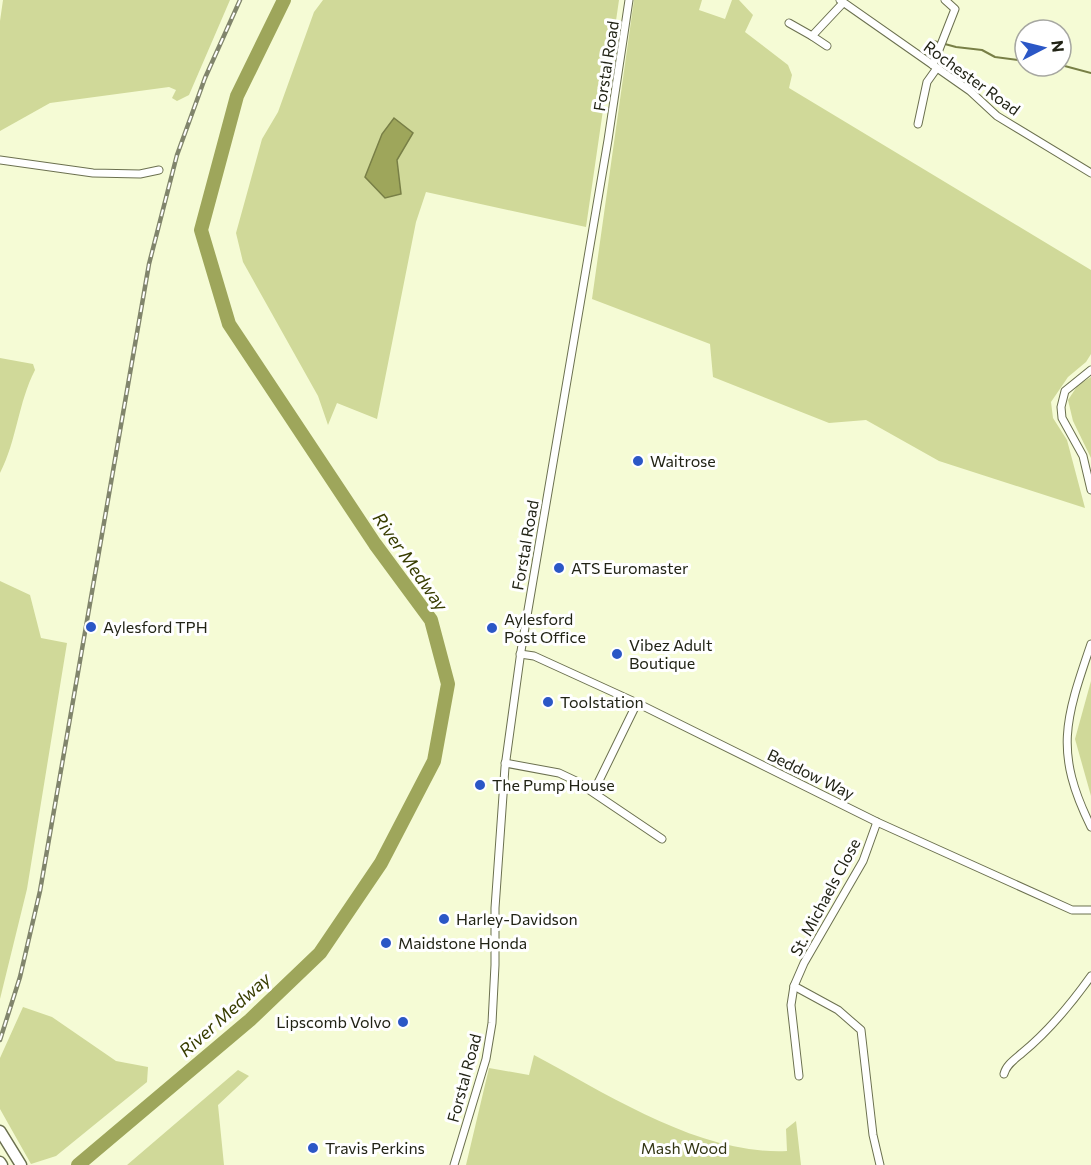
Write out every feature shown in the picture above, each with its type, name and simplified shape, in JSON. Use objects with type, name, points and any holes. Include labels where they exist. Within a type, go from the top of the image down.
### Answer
[{"type":"highway","points":[[0,1131],[21,1165]]},
{"type":"street","name":"Forstal Road","points":[[454,1165],[486,1059],[492,1023],[495,908],[505,763],[520,654],[606,152],[629,0]]},
{"type":"street","points":[[918,124],[927,82],[955,9],[945,0]]},
{"type":"street","points":[[812,36],[842,1]]},
{"type":"street","name":"Rochester Road","points":[[842,1],[970,91],[997,116],[1091,173]]},
{"type":"street","points":[[789,23],[827,46]]},
{"type":"street","points":[[0,160],[27,166],[93,172],[140,174],[159,170]]},
{"type":"street","points":[[1091,370],[1065,391],[1061,407],[1062,418],[1083,456],[1091,490]]},
{"type":"street","points":[[1091,644],[1070,708],[1066,753],[1075,794],[1091,827]]},
{"type":"street","name":"Beddow Way","points":[[520,654],[534,656],[637,703],[877,822],[1072,910],[1091,910]]},
{"type":"street","points":[[594,791],[637,703]]},
{"type":"street","points":[[505,763],[558,773],[594,791],[662,839]]},
{"type":"street","name":"St. Michaels Close","points":[[799,1076],[791,1005],[794,986],[804,963],[863,861],[877,822]]},
{"type":"street","points":[[1004,1074],[1008,1066],[1061,1015],[1091,976]]},
{"type":"street","points":[[794,986],[838,1010],[861,1030],[873,1135],[880,1165]]},
{"type":"green space","points":[[3,0],[230,0],[189,95],[177,101],[172,98],[176,90],[169,87],[50,103],[0,131],[0,21]]},
{"type":"green space","points":[[323,0],[619,0],[586,227],[426,192],[416,222],[377,419],[337,403],[328,425],[318,396],[243,262],[236,233],[262,139],[278,112],[314,12]],"holes":[[[394,118],[413,133],[397,160]]]},
{"type":"green space","points":[[634,0],[702,0],[699,10],[725,19],[732,0],[739,0],[753,15],[745,32],[788,65],[792,75],[789,88],[1091,270],[1091,354],[1086,362],[1068,377],[1051,402],[1053,418],[1067,440],[1085,508],[939,461],[866,420],[829,423],[713,377],[710,344],[592,299]]},
{"type":"green space","points":[[0,358],[33,364],[35,370],[0,473]]},
{"type":"green space","points":[[1091,377],[1091,458],[1073,421],[1068,400],[1078,385]]},
{"type":"green space","points":[[0,581],[30,595],[41,638],[67,643],[27,889],[0,999]]},
{"type":"green space","points":[[1091,681],[1091,796],[1075,739]]},
{"type":"green space","points":[[23,1007],[52,1017],[116,1061],[148,1067],[147,1082],[56,1156],[31,1164],[0,1109],[0,1058]]},
{"type":"green space","name":"Mash Wood","points":[[534,1055],[656,1120],[721,1143],[754,1150],[787,1151],[786,1129],[796,1121],[801,1165],[466,1165],[489,1068],[529,1075]]},
{"type":"green space","points":[[238,1070],[249,1076],[218,1105],[224,1165],[127,1165]]},
{"type":"shaded area","points":[[394,118],[413,133],[397,160],[401,194],[385,198],[365,177],[382,134]]},
{"type":"waterway","name":"River Medway","points":[[78,1165],[250,1020],[320,953],[381,863],[434,761],[448,684],[431,620],[375,544],[229,324],[201,230],[237,96],[284,0]]},
{"type":"waterway","points":[[930,40],[956,47],[982,50],[995,57],[1013,59]]},
{"type":"waterway","points":[[1073,68],[1091,73]]},
{"type":"railway","points":[[0,1040],[20,977],[40,891],[149,264],[177,155],[205,78],[240,0]]},
{"type":"place","name":"Waitrose","points":[[638,461]]},
{"type":"place","name":"ATS Euromaster","points":[[559,568]]},
{"type":"place","name":"Aylesford TPH","points":[[91,627]]},
{"type":"place","name":"Aylesford Post Office","points":[[492,628]]},
{"type":"place","name":"Vibez Adult Boutique","points":[[617,654]]},
{"type":"place","name":"Toolstation","points":[[548,702]]},
{"type":"place","name":"The Pump House","points":[[480,785]]},
{"type":"place","name":"Harley-Davidson","points":[[444,919]]},
{"type":"place","name":"Maidstone Honda","points":[[386,943]]},
{"type":"place","name":"Lipscomb Volvo","points":[[403,1022]]},
{"type":"place","name":"Travis Perkins","points":[[313,1148]]}]
